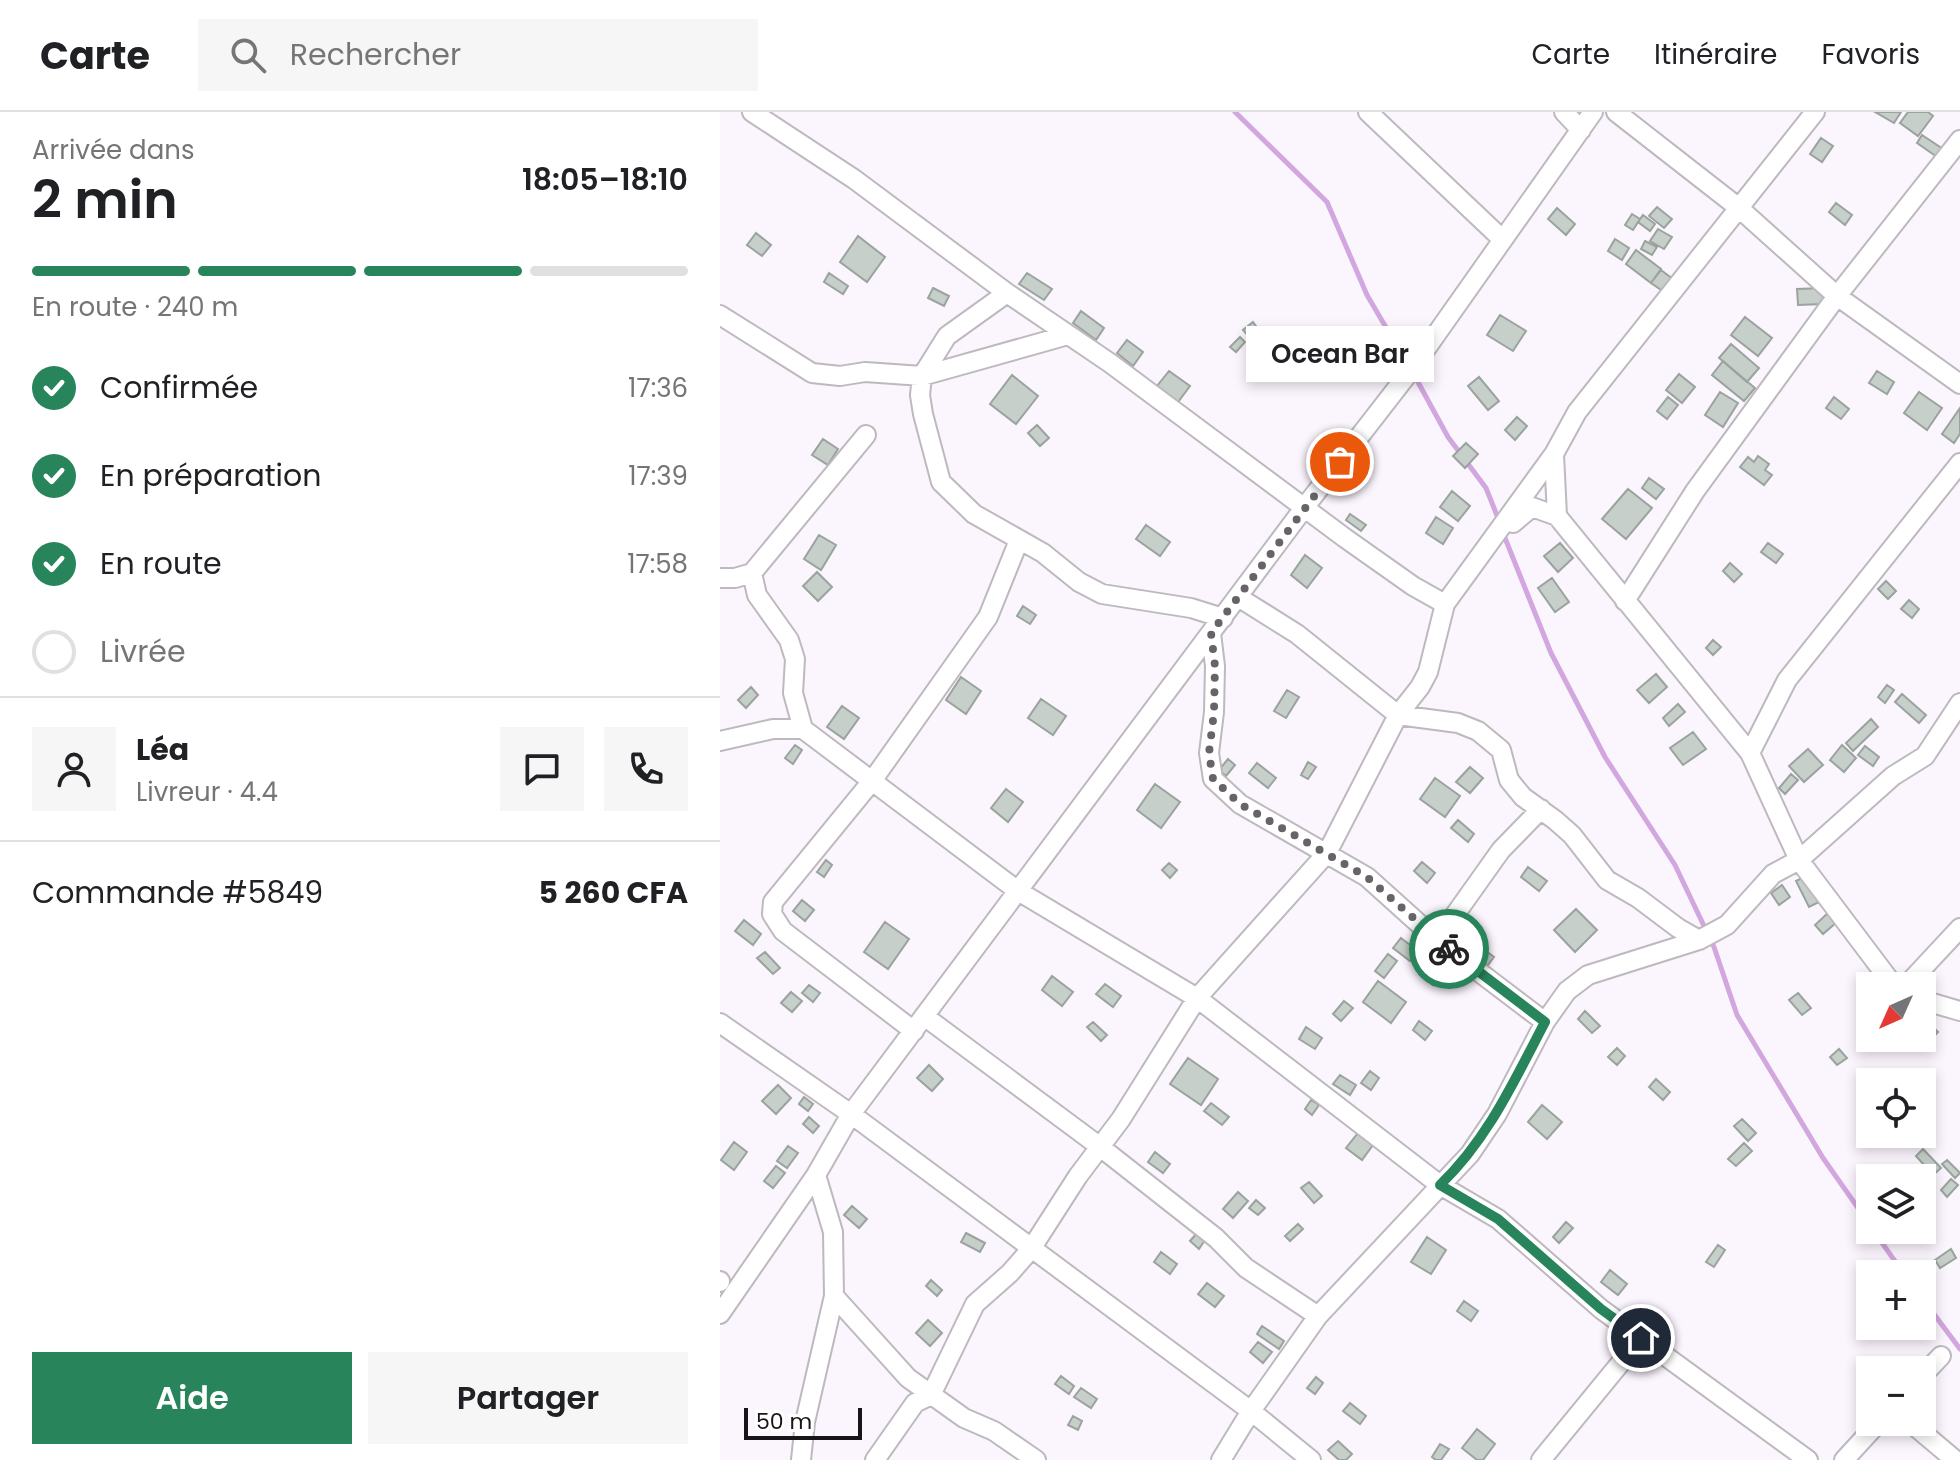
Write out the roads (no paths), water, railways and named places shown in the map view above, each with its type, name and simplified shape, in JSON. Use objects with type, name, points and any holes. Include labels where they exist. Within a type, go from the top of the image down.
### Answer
[{"type":"street","points":[[752,112],[854,179],[1304,508],[1413,586],[1445,604]]},
{"type":"street","points":[[1368,112],[1503,240]]},
{"type":"street","points":[[1564,112],[1581,130]]},
{"type":"street","points":[[720,1314],[816,1175],[851,1114],[1304,508],[1411,370],[1593,112]]},
{"type":"street","points":[[1616,112],[1739,208],[1837,296],[1960,384]]},
{"type":"street","points":[[875,1460],[915,1403],[931,1395],[975,1304],[1010,1273],[1031,1249],[1099,1146],[1121,1119],[1197,998],[1327,853],[1398,715],[1428,672],[1445,604],[1554,454],[1577,412],[1815,112]]},
{"type":"street","points":[[1625,601],[1695,491],[1837,296],[1960,140]]},
{"type":"street","points":[[1007,293],[947,336],[922,376],[920,395],[923,414],[941,482],[974,514],[1043,553],[1079,582],[1102,594],[1191,608],[1217,626]]},
{"type":"street","points":[[720,315],[812,373],[840,376],[865,372],[922,376],[1068,335]]},
{"type":"street","points":[[720,578],[752,573],[866,435]]},
{"type":"street","points":[[1554,454],[1557,516]]},
{"type":"street","points":[[1750,753],[1787,680],[1960,463]]},
{"type":"street","points":[[1504,521],[1509,524],[1514,522],[1532,507],[1557,516],[1750,753],[1799,860],[1883,972]]},
{"type":"street","points":[[1019,540],[988,617],[872,781],[773,902],[772,914],[783,931],[1099,1146],[1216,1238],[1246,1268],[1318,1316]]},
{"type":"street","points":[[752,573],[757,595],[789,640],[795,659],[793,693],[803,729]]},
{"type":"street","points":[[1238,597],[1297,634],[1398,715],[1458,723],[1478,731],[1501,750],[1513,785],[1529,802],[1572,835],[1607,880],[1699,940]]},
{"type":"street","points":[[1217,626],[1214,712],[1209,753],[1213,779],[1240,804],[1367,877],[1437,940],[1545,1022]]},
{"type":"street","points":[[1221,1460],[1251,1411],[1318,1316],[1470,1154],[1497,1114],[1545,1022],[1567,991],[1588,975],[1699,940],[1727,925],[1773,874],[1799,860],[1893,776],[1925,756],[1960,703]]},
{"type":"street","points":[[720,741],[773,729],[803,729],[1018,891],[1197,998],[1440,1185],[1498,1219],[1601,1309],[1808,1460]]},
{"type":"street","points":[[1437,940],[1501,850],[1541,809]]},
{"type":"street","points":[[1919,972],[1960,928]]},
{"type":"street","points":[[1936,1004],[1960,1011]]},
{"type":"street","points":[[720,1023],[851,1114],[1251,1411],[1311,1460]]},
{"type":"street","points":[[801,1460],[805,1422],[834,1296],[833,1232],[816,1175]]},
{"type":"street","points":[[834,1296],[908,1378],[964,1418],[994,1431],[1036,1460]]},
{"type":"street","points":[[1541,1460],[1641,1338]]},
{"type":"street","points":[[1936,1361],[1941,1356]]},
{"type":"street","points":[[1844,1460],[1866,1436]]},
{"type":"street","points":[[1927,1436],[1955,1460]]},
{"type":"waterway","points":[[1235,112],[1327,202],[1367,295],[1408,365]]},
{"type":"waterway","points":[[1413,373],[1448,437],[1486,488],[1500,523]]},
{"type":"waterway","points":[[1503,533],[1551,653],[1605,757],[1675,865],[1714,947],[1737,1015],[1823,1158],[1856,1205]]},
{"type":"waterway","points":[[1883,1244],[1894,1260]]},
{"type":"waterway","points":[[1936,1317],[1960,1349]]},
{"type":"place","name":"Ocean Bar","points":[[1340,462]]}]
